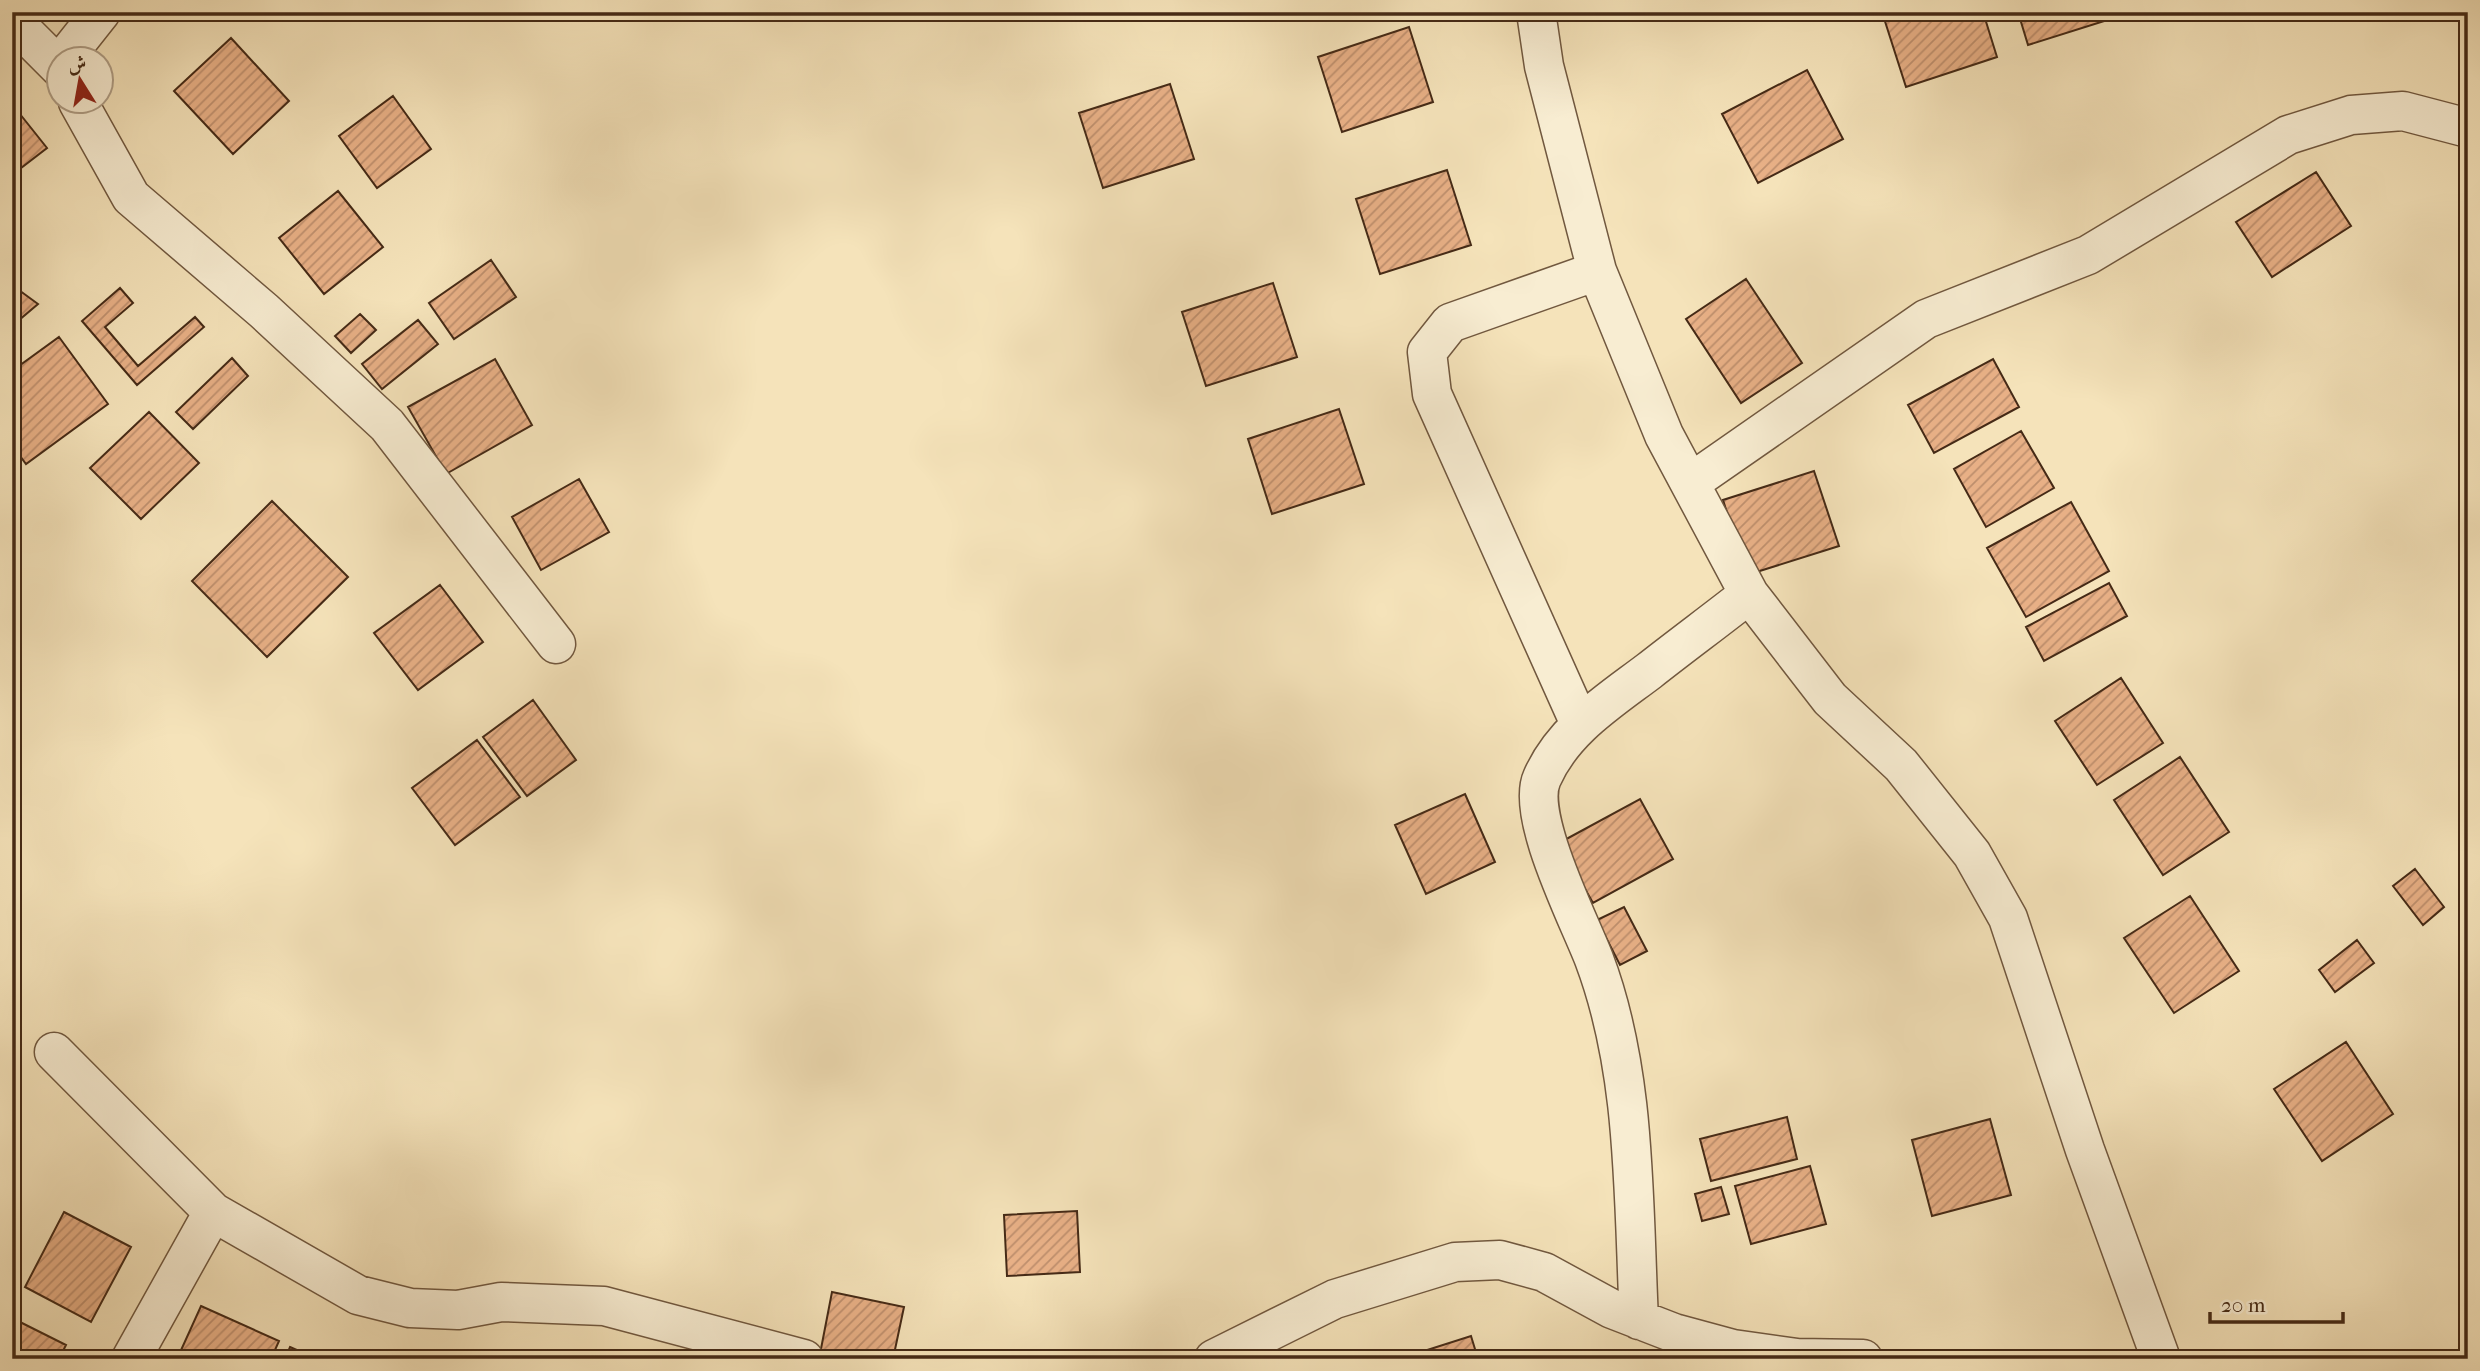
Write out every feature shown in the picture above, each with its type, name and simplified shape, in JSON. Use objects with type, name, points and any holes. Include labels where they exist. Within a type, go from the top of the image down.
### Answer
[{"type":"street","points":[[74,46],[101,12]]},
{"type":"street","points":[[1536,12],[1544,66],[1597,271],[1664,435],[1749,594],[1830,699],[1901,765],[1964,844],[2008,918],[2084,1150],[2161,1359]]},
{"type":"street","points":[[12,19],[46,51]]},
{"type":"street","points":[[1690,483],[1926,319],[2088,255],[2288,135],[2351,115],[2403,111],[2468,128]]},
{"type":"street","points":[[86,116],[131,197],[264,311],[387,425],[556,644]]},
{"type":"street","points":[[1580,724],[1432,394],[1427,352],[1450,323],[1597,271]]},
{"type":"street","points":[[1639,1320],[1624,1069],[1595,962],[1547,842],[1539,811],[1540,782],[1551,760],[1580,724],[1749,594]]},
{"type":"street","points":[[54,1052],[213,1212],[358,1295],[397,1305],[458,1310],[501,1302],[604,1306],[804,1359]]},
{"type":"street","points":[[131,1359],[213,1212]]},
{"type":"street","points":[[1214,1359],[1335,1299],[1455,1262],[1500,1260],[1544,1272],[1612,1309],[1639,1320],[1733,1349],[1797,1358],[1863,1359]]},
{"type":"building","points":[[1882,12],[1983,12],[1997,57],[1906,87]]},
{"type":"building","points":[[2018,12],[2119,12],[2120,16],[2028,45]]},
{"type":"building","points":[[1409,27],[1433,102],[1342,132],[1318,57]]},
{"type":"building","points":[[231,38],[289,101],[233,154],[174,91]]},
{"type":"building","points":[[1807,70],[1843,139],[1758,183],[1722,114]]},
{"type":"building","points":[[1170,84],[1194,159],[1103,188],[1079,113]]},
{"type":"building","points":[[393,96],[431,149],[377,188],[339,136]]},
{"type":"building","points":[[12,104],[47,148],[12,175]]},
{"type":"building","points":[[1447,170],[1471,245],[1380,274],[1356,199]]},
{"type":"building","points":[[2316,172],[2351,226],[2272,277],[2236,222]]},
{"type":"building","points":[[338,191],[383,247],[324,294],[279,238]]},
{"type":"building","points":[[491,260],[516,297],[454,339],[429,303]]},
{"type":"building","points":[[1746,279],[1802,363],[1741,403],[1686,319]]},
{"type":"building","points":[[1273,283],[1297,357],[1206,386],[1182,312]]},
{"type":"building","points":[[12,285],[38,304],[12,326]]},
{"type":"building","points":[[120,288],[133,303],[105,327],[138,366],[195,317],[204,327],[137,385],[82,321]]},
{"type":"building","points":[[360,314],[376,330],[351,353],[335,336]]},
{"type":"building","points":[[418,320],[438,344],[382,389],[362,364]]},
{"type":"building","points":[[59,337],[108,404],[26,464],[12,445],[12,371]]},
{"type":"building","points":[[232,358],[248,376],[193,429],[176,412]]},
{"type":"building","points":[[495,359],[532,425],[446,474],[408,407]]},
{"type":"building","points":[[1993,359],[2019,407],[1934,453],[1908,405]]},
{"type":"building","points":[[1339,409],[1364,484],[1272,514],[1248,439]]},
{"type":"building","points":[[149,412],[199,463],[141,519],[90,468]]},
{"type":"building","points":[[2021,431],[2054,488],[1986,527],[1954,469]]},
{"type":"building","points":[[1814,471],[1839,546],[1747,575],[1723,500]]},
{"type":"building","points":[[579,479],[609,532],[541,570],[512,517]]},
{"type":"building","points":[[272,501],[348,577],[267,657],[192,581]]},
{"type":"building","points":[[2071,502],[2109,571],[2026,617],[1987,548]]},
{"type":"building","points":[[2109,583],[2127,616],[2044,661],[2026,627]]},
{"type":"building","points":[[440,585],[483,642],[418,690],[374,633]]},
{"type":"building","points":[[2121,678],[2163,743],[2097,785],[2055,721]]},
{"type":"building","points":[[533,700],[576,760],[527,796],[483,737]]},
{"type":"building","points":[[477,740],[520,797],[455,845],[412,788]]},
{"type":"building","points":[[2180,757],[2229,832],[2163,875],[2114,800]]},
{"type":"building","points":[[1465,794],[1495,862],[1426,894],[1395,825]]},
{"type":"building","points":[[1640,799],[1673,859],[1593,903],[1559,843]]},
{"type":"building","points":[[2415,869],[2444,907],[2423,925],[2393,886]]},
{"type":"building","points":[[2190,896],[2239,971],[2174,1013],[2124,938]]},
{"type":"building","points":[[1624,907],[1647,951],[1620,965],[1597,920]]},
{"type":"building","points":[[2357,940],[2374,963],[2335,992],[2319,970]]},
{"type":"building","points":[[2346,1042],[2393,1114],[2322,1161],[2274,1089]]},
{"type":"building","points":[[1787,1117],[1797,1159],[1711,1181],[1700,1139]]},
{"type":"building","points":[[1990,1119],[2011,1195],[1932,1216],[1912,1140]]},
{"type":"building","points":[[1810,1166],[1826,1224],[1751,1244],[1735,1186]]},
{"type":"building","points":[[1721,1187],[1729,1214],[1702,1221],[1695,1194]]},
{"type":"building","points":[[1077,1211],[1080,1272],[1007,1276],[1004,1215]]},
{"type":"building","points":[[64,1212],[131,1247],[91,1322],[25,1287]]},
{"type":"building","points":[[832,1292],[904,1307],[893,1359],[845,1359],[820,1354]]},
{"type":"building","points":[[201,1306],[279,1341],[271,1359],[177,1359]]},
{"type":"building","points":[[12,1318],[66,1345],[59,1359],[12,1359]]},
{"type":"building","points":[[1471,1336],[1478,1359],[1399,1359]]},
{"type":"building","points":[[290,1347],[317,1359],[285,1359]]}]
